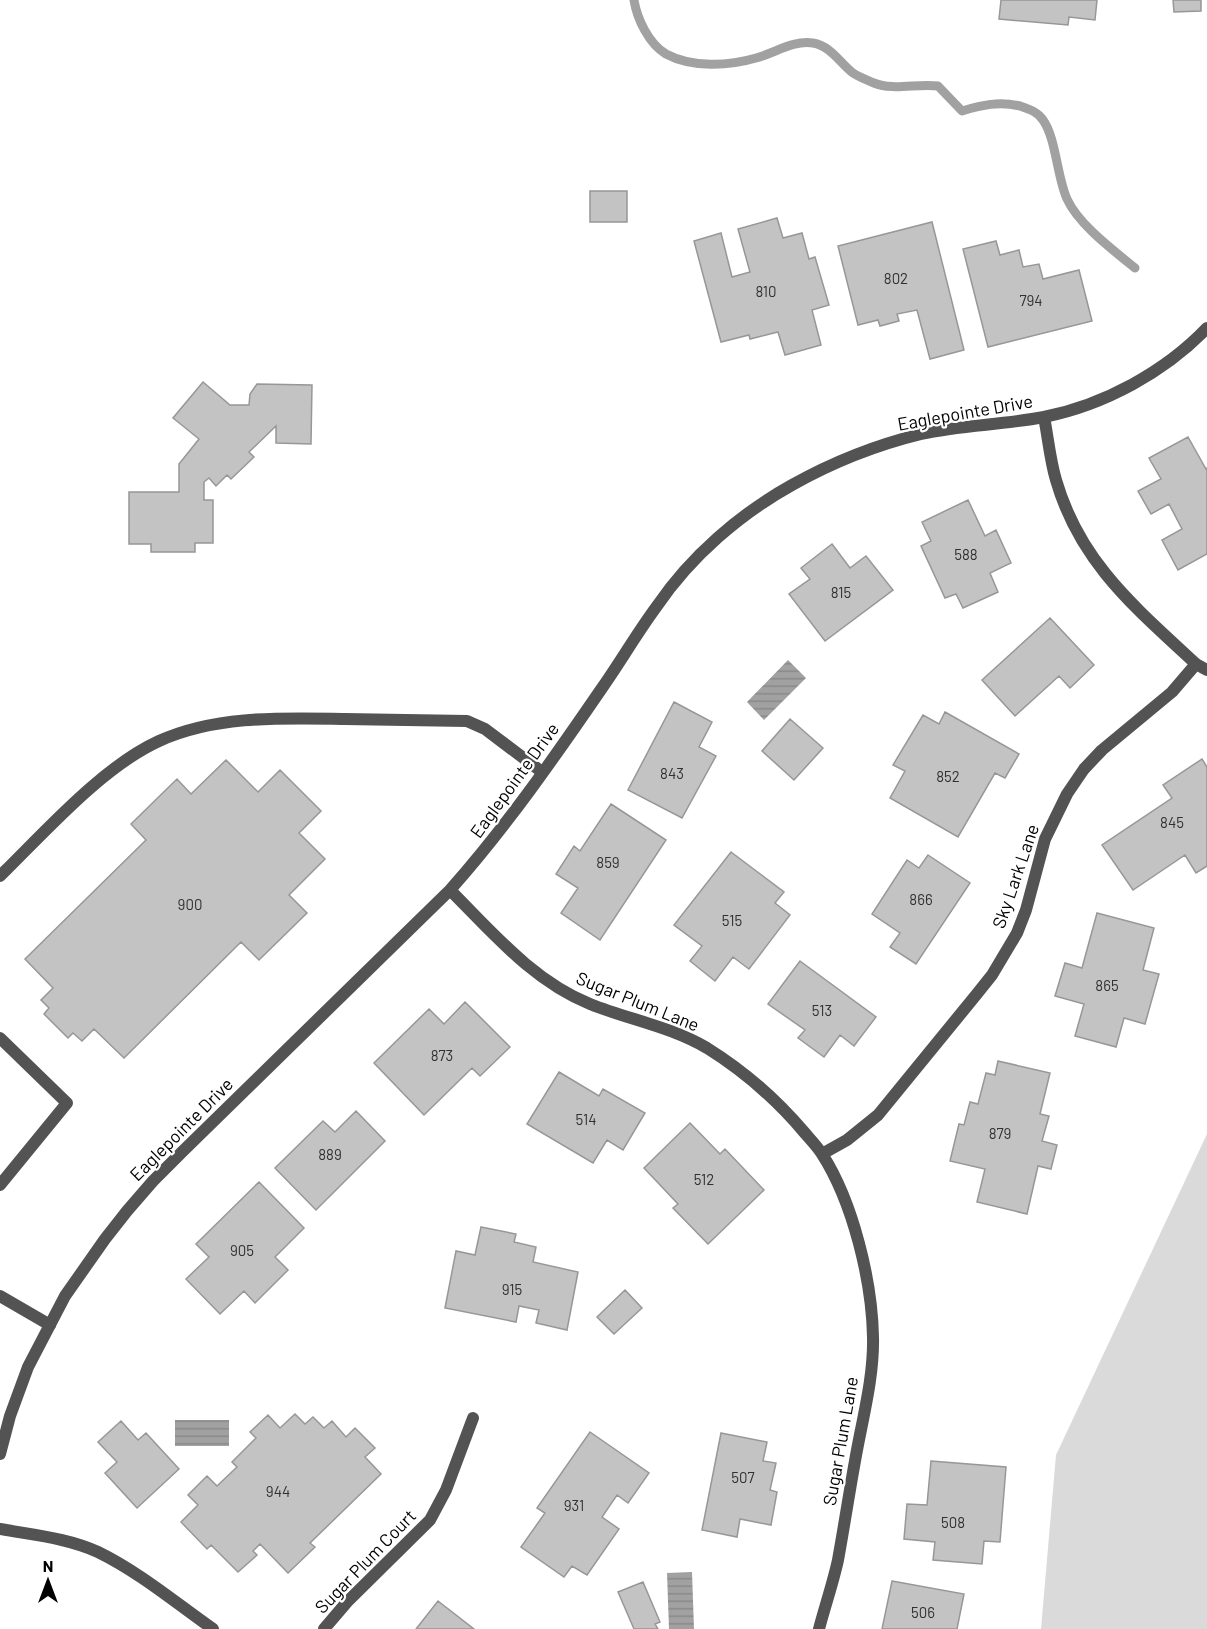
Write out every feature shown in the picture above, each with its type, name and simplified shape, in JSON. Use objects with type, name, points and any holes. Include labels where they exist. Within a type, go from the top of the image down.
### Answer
[{"type":"street","name":"Eaglepointe Drive","points":[[0,1454],[10,1416],[28,1367],[65,1296],[105,1239],[153,1181],[450,890],[485,851],[517,810],[669,589],[720,536],[751,511],[791,485],[870,448],[923,434],[1044,417],[1116,392],[1175,358],[1207,328]]},
{"type":"street","points":[[1044,417],[1056,478],[1074,526],[1089,553],[1110,581],[1202,667]]},
{"type":"street","name":"Sky Lark Lane","points":[[822,1154],[847,1140],[878,1115],[992,975],[1017,933],[1026,910],[1045,839],[1067,794],[1084,769],[1102,750],[1202,667]]},
{"type":"street","points":[[0,876],[112,771],[158,741],[208,725],[299,719],[467,721],[485,729],[542,772]]},
{"type":"street","name":"Sugar Plum Lane","points":[[450,890],[504,946],[525,965],[558,988],[591,1005],[675,1032],[731,1063],[781,1106],[822,1154],[840,1188],[859,1243],[867,1284],[873,1339],[866,1398],[837,1562],[819,1629]]},
{"type":"street","points":[[0,1038],[67,1103],[0,1185]]},
{"type":"street","points":[[0,1296],[50,1325]]},
{"type":"street","name":"Sugar Plum Court","points":[[324,1629],[347,1602],[430,1520],[446,1490],[473,1418]]},
{"type":"street","points":[[0,1529],[58,1540],[97,1552],[134,1573],[213,1629]]},
{"type":"shaded area","points":[[788,660],[806,678],[764,720],[747,702]]},
{"type":"shaded area","points":[[1207,1134],[1207,1629],[1041,1629],[1056,1455]]},
{"type":"shaded area","points":[[175,1420],[229,1420],[229,1446],[175,1446]]},
{"type":"shaded area","points":[[692,1572],[694,1629],[669,1629],[667,1573]]},
{"type":"building","points":[[1001,0],[1097,0],[1095,20],[1069,17],[1068,25],[999,19]]},
{"type":"building","points":[[1173,0],[1201,0],[1201,11],[1174,12]]},
{"type":"building","points":[[590,191],[627,191],[627,222],[590,222]]},
{"type":"building","points":[[777,218],[783,238],[802,233],[809,259],[815,257],[829,305],[812,310],[821,345],[785,355],[778,332],[750,339],[749,335],[721,342],[694,241],[721,233],[732,277],[750,272],[738,229]]},
{"type":"building","points":[[932,222],[964,350],[930,359],[917,310],[897,314],[899,321],[880,326],[878,320],[858,325],[838,246]]},
{"type":"building","points":[[996,241],[1000,255],[1019,250],[1023,267],[1039,264],[1043,279],[1079,270],[1092,321],[988,347],[963,249]]},
{"type":"building","points":[[203,382],[230,405],[249,405],[250,394],[257,384],[312,385],[311,444],[276,443],[276,426],[249,452],[254,457],[231,479],[227,475],[216,486],[209,478],[204,482],[204,500],[213,500],[213,543],[195,543],[195,552],[151,552],[151,544],[129,544],[129,492],[179,492],[179,464],[199,439],[173,418]]},
{"type":"building","points":[[1188,437],[1207,468],[1207,554],[1178,570],[1162,540],[1182,529],[1169,504],[1151,514],[1138,491],[1161,479],[1149,458]]},
{"type":"building","points":[[968,500],[985,536],[996,530],[1011,563],[990,573],[998,592],[963,608],[956,594],[945,598],[921,546],[931,541],[922,522]]},
{"type":"building","points":[[832,544],[850,568],[866,556],[893,590],[825,641],[789,594],[810,579],[801,568]]},
{"type":"building","points":[[1050,618],[1094,665],[1070,688],[1059,676],[1015,716],[982,680]]},
{"type":"building","points":[[674,702],[712,722],[699,747],[716,756],[682,818],[628,790]]},
{"type":"building","points":[[945,712],[1019,754],[1005,778],[995,773],[958,837],[890,798],[905,771],[893,765],[923,715],[939,724]]},
{"type":"building","points":[[790,719],[823,748],[794,780],[762,751]]},
{"type":"building","points":[[1202,759],[1207,767],[1207,866],[1196,873],[1185,855],[1133,890],[1102,845],[1172,798],[1163,785]]},
{"type":"building","points":[[226,760],[258,792],[280,770],[321,811],[299,833],[325,859],[289,895],[307,913],[259,960],[241,942],[124,1058],[94,1029],[82,1041],[73,1033],[68,1038],[44,1014],[49,1008],[41,1000],[53,988],[25,959],[146,840],[131,824],[177,779],[191,794]]},
{"type":"building","points":[[611,804],[666,840],[600,940],[561,913],[578,888],[556,874],[574,846],[580,851]]},
{"type":"building","points":[[731,852],[784,892],[775,903],[790,915],[749,969],[733,957],[715,981],[690,961],[702,946],[674,925]]},
{"type":"building","points":[[928,855],[970,883],[916,964],[890,947],[900,933],[872,914],[907,860],[919,868]]},
{"type":"building","points":[[1097,913],[1154,928],[1143,970],[1159,974],[1145,1024],[1124,1018],[1116,1047],[1075,1036],[1084,1004],[1055,996],[1065,963],[1082,968]]},
{"type":"building","points":[[800,961],[876,1017],[854,1046],[840,1035],[824,1057],[798,1038],[805,1030],[768,1004]]},
{"type":"building","points":[[465,1002],[510,1047],[480,1076],[472,1068],[424,1115],[374,1063],[429,1009],[444,1024]]},
{"type":"building","points":[[998,1061],[1050,1073],[1040,1114],[1049,1116],[1042,1141],[1057,1145],[1051,1169],[1038,1166],[1027,1214],[977,1202],[985,1169],[950,1161],[959,1124],[964,1125],[970,1102],[978,1104],[986,1073],[995,1075]]},
{"type":"building","points":[[559,1072],[599,1096],[603,1089],[645,1113],[623,1150],[607,1140],[593,1163],[527,1124]]},
{"type":"building","points":[[356,1111],[385,1141],[316,1210],[275,1168],[323,1121],[335,1132]]},
{"type":"building","points":[[690,1123],[720,1154],[725,1149],[764,1190],[708,1244],[673,1208],[678,1204],[644,1168]]},
{"type":"building","points":[[259,1182],[304,1228],[275,1257],[288,1270],[255,1303],[244,1291],[220,1314],[186,1279],[209,1257],[196,1244]]},
{"type":"building","points":[[481,1227],[516,1234],[514,1242],[536,1247],[533,1262],[578,1272],[567,1330],[536,1323],[539,1310],[519,1306],[516,1322],[445,1308],[456,1251],[475,1255]]},
{"type":"building","points":[[625,1290],[642,1308],[614,1334],[597,1317]]},
{"type":"building","points":[[295,1414],[305,1424],[313,1417],[324,1428],[332,1421],[346,1437],[355,1428],[375,1448],[365,1457],[381,1474],[310,1543],[315,1547],[288,1573],[260,1544],[253,1551],[257,1555],[238,1572],[211,1545],[207,1549],[181,1522],[198,1505],[188,1495],[207,1476],[217,1486],[237,1467],[232,1462],[256,1438],[250,1432],[268,1415],[280,1428]]},
{"type":"building","points":[[121,1421],[138,1440],[146,1433],[179,1469],[137,1508],[105,1473],[117,1462],[98,1442]]},
{"type":"building","points":[[590,1432],[649,1473],[628,1503],[617,1495],[602,1517],[619,1529],[587,1575],[572,1566],[564,1577],[521,1547],[545,1513],[537,1508]]},
{"type":"building","points":[[721,1433],[767,1442],[763,1461],[776,1463],[770,1490],[777,1492],[771,1525],[740,1519],[737,1537],[702,1530]]},
{"type":"building","points":[[931,1461],[1006,1467],[1000,1542],[984,1541],[982,1564],[933,1560],[935,1542],[904,1539],[907,1504],[927,1505]]},
{"type":"building","points":[[892,1581],[964,1594],[957,1629],[882,1629]]},
{"type":"building","points":[[643,1582],[660,1622],[655,1624],[658,1629],[634,1629],[618,1592]]},
{"type":"building","points":[[438,1601],[474,1629],[416,1629]]},
{"type":"waterway","points":[[634,0],[641,23],[649,38],[660,50],[676,59],[699,64],[734,63],[798,43],[813,43],[830,51],[853,73],[874,83],[897,87],[938,86],[962,111],[998,104],[1020,106],[1033,111],[1041,117],[1051,137],[1064,190],[1072,209],[1097,236],[1135,268]]}]
